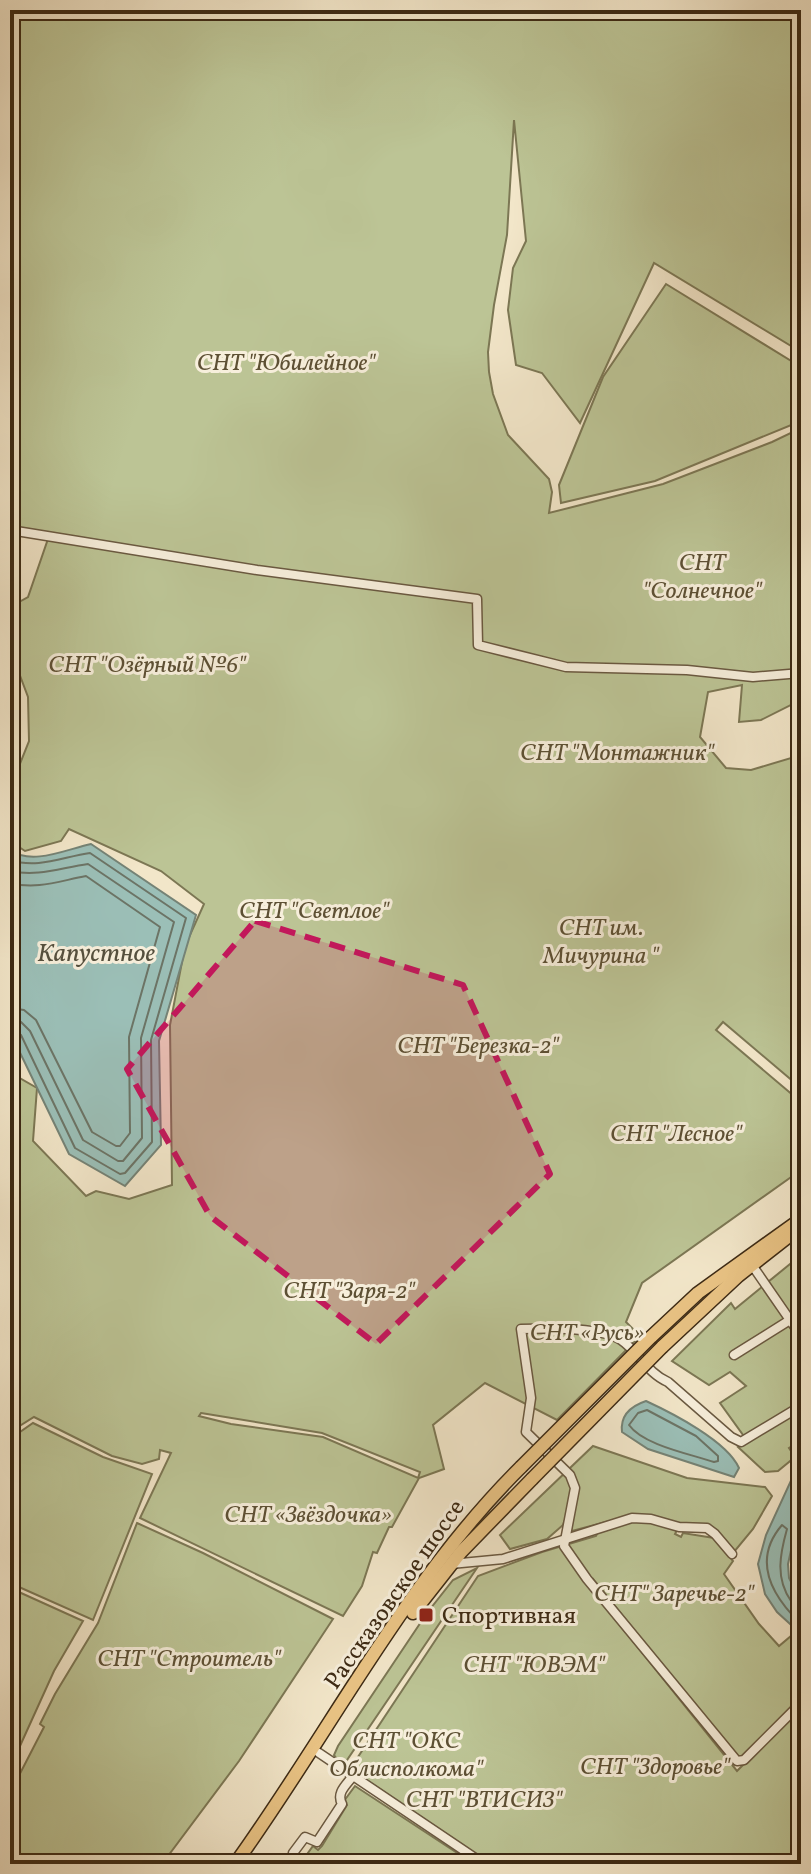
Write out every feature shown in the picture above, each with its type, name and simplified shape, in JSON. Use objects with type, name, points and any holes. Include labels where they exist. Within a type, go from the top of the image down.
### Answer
[{"type":"main road","name":"Рассказовское шоссе","points":[[235,1864],[427,1577],[481,1508],[651,1337],[709,1285],[801,1219]]},
{"type":"main road","name":"Рассказовское шоссе","points":[[243,1864],[408,1619],[493,1516],[662,1347],[752,1265],[801,1228]]},
{"type":"street","points":[[10,530],[257,570],[477,599],[478,645],[552,665],[687,670],[753,677],[801,673]]},
{"type":"street","points":[[752,1265],[801,1336]]},
{"type":"street","points":[[734,1355],[801,1313]]},
{"type":"street","points":[[801,1406],[741,1442],[731,1437],[668,1382],[656,1377],[623,1341],[611,1336],[555,1327],[521,1329],[531,1398],[526,1432],[570,1475],[575,1488],[564,1546],[587,1579],[735,1760],[744,1760],[801,1703]]},
{"type":"street","points":[[451,1564],[503,1559],[623,1520],[645,1518],[679,1527],[711,1530],[732,1554]]},
{"type":"street","points":[[319,1753],[484,1864]]},
{"type":"street","points":[[292,1864],[293,1853],[305,1837],[317,1842],[342,1804],[339,1799],[341,1791],[353,1776]]},
{"type":"highlighted area","points":[[255,921],[463,985],[550,1174],[376,1344],[210,1216],[127,1069]]},
{"type":"green space","points":[[10,10],[801,10],[801,352],[654,263],[580,423],[542,373],[516,365],[508,310],[513,268],[526,241],[514,120],[507,235],[488,352],[493,394],[508,435],[549,479],[552,492],[549,513],[663,484],[801,428],[801,700],[761,720],[739,722],[742,685],[708,692],[700,737],[726,768],[751,770],[801,755],[801,1088],[723,1022],[716,1030],[801,1102],[801,1170],[642,1283],[626,1322],[640,1336],[557,1420],[485,1383],[433,1425],[444,1469],[419,1478],[377,1553],[373,1552],[362,1586],[343,1616],[140,1518],[171,1453],[160,1450],[159,1459],[142,1464],[112,1456],[34,1417],[10,1432],[10,1059],[18,1077],[37,1088],[33,1141],[86,1196],[96,1191],[129,1199],[172,1185],[170,1025],[185,946],[204,904],[161,871],[69,829],[61,841],[25,851],[10,841],[10,789],[29,741],[28,697],[10,649],[10,607],[28,597],[50,533],[10,527]],"holes":[[[201,1413],[322,1433],[420,1472],[418,1478],[323,1437],[231,1424],[199,1416]]]},
{"type":"green space","points":[[666,284],[801,367],[801,421],[655,481],[561,503],[559,485],[603,377]]},
{"type":"green space","points":[[801,1255],[801,1440],[789,1448],[795,1457],[778,1471],[765,1472],[738,1447],[748,1442],[720,1403],[746,1386],[730,1372],[709,1385],[672,1361],[731,1303],[735,1309]]},
{"type":"green space","points":[[33,1423],[103,1457],[152,1474],[93,1620],[10,1583],[10,1439]]},
{"type":"green space","points":[[593,1446],[687,1478],[765,1487],[772,1496],[753,1529],[734,1552],[717,1531],[707,1525],[680,1524],[675,1534],[714,1538],[733,1561],[724,1574],[759,1624],[779,1646],[791,1636],[801,1641],[801,1697],[745,1758],[737,1758],[593,1579],[587,1584],[737,1771],[801,1707],[801,1864],[491,1864],[350,1769],[478,1576],[596,1536],[598,1532],[630,1522],[641,1522],[628,1516],[572,1531],[564,1522],[547,1539],[510,1549],[500,1535]]},
{"type":"green space","name":"СНТ \"Строитель\"","points":[[137,1523],[333,1619],[239,1761],[162,1864],[10,1864],[10,1793],[44,1727],[40,1724],[55,1694],[98,1623]]},
{"type":"green space","points":[[477,1568],[345,1763],[340,1763],[334,1755],[338,1746],[427,1613],[453,1580]]},
{"type":"green space","points":[[10,1588],[83,1621],[54,1671],[10,1768]]},
{"type":"green space","points":[[355,1786],[474,1864],[300,1864],[313,1846],[318,1850],[322,1846],[347,1805],[344,1801]]},
{"type":"water","name":"Капустное","points":[[91,844],[196,915],[159,1041],[161,1145],[125,1186],[69,1154],[10,1032],[10,850],[29,857]]},
{"type":"water","points":[[646,1401],[698,1429],[723,1448],[739,1468],[734,1477],[648,1449],[622,1432],[628,1412]]},
{"type":"water","points":[[801,1467],[801,1523],[795,1532],[788,1564],[789,1578],[801,1601],[801,1634],[777,1612],[765,1594],[758,1564],[766,1535],[794,1474]]},
{"type":"place","name":"Спортивная","points":[[426,1615]]},
{"type":"park label","name":"СНТ \"Юбилейное\"","points":[[286,362]]},
{"type":"park label","name":"СНТ \"Солнечное\"","points":[[702,576]]},
{"type":"park label","name":"СНТ \"Озёрный №6\"","points":[[147,664]]},
{"type":"park label","name":"СНТ \"Монтажник\"","points":[[617,752]]},
{"type":"park label","name":"СНТ \"Светлое\"","points":[[314,910]]},
{"type":"park label","name":"СНТ им. Мичурина \"","points":[[601,941]]},
{"type":"park label","name":"СНТ \"Березка-2\"","points":[[478,1045]]},
{"type":"park label","name":"СНТ \"Лесное\"","points":[[676,1133]]},
{"type":"park label","name":"СНТ \"Заря-2\"","points":[[349,1290]]},
{"type":"park label","name":"СНТ «Русь»","points":[[587,1332]]},
{"type":"park label","name":"СНТ «Звёздочка»","points":[[308,1514]]},
{"type":"park label","name":"СНТ\" Заречье-2\"","points":[[674,1593]]},
{"type":"park label","name":"СНТ \"ЮВЭМ\"","points":[[534,1664]]},
{"type":"park label","name":"СНТ \"ОКС Облисполкома\"","points":[[406,1754]]},
{"type":"park label","name":"СНТ \"Здоровье\"","points":[[655,1766]]},
{"type":"park label","name":"СНТ \"ВТИСИЗ\"","points":[[484,1799]]}]
